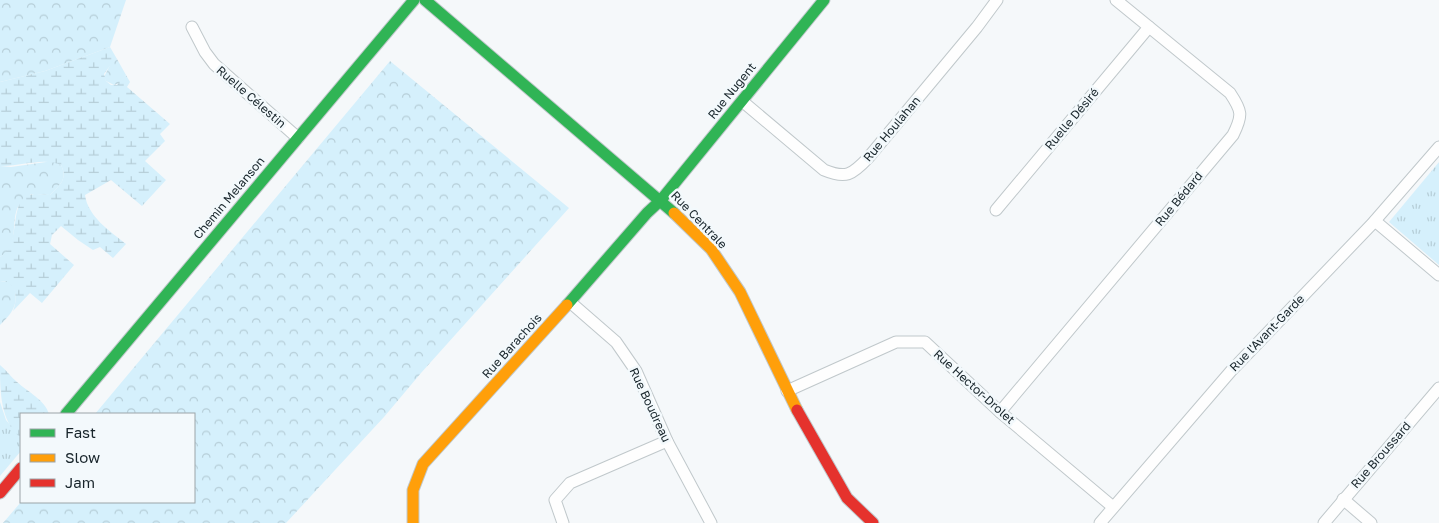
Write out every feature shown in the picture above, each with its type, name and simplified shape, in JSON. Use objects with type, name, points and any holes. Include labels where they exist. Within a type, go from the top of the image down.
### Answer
[{"type":"street","name":"Chemin Melanson","points":[[67,413],[414,0]]},
{"type":"street","name":"Rue Centrale","points":[[425,0],[661,200],[712,249],[736,285],[787,391],[847,498],[873,523]]},
{"type":"street","name":"Rue Nugent","points":[[661,200],[824,0]]},
{"type":"street","name":"Rue Houlahan","points":[[742,101],[824,170],[840,176],[848,175],[868,158],[977,27],[997,0]]},
{"type":"street","name":"Rue Bédard","points":[[1000,412],[1233,135],[1240,120],[1239,107],[1230,93],[1116,0]]},
{"type":"street","name":"Ruelle Célestin","points":[[192,28],[214,64],[298,138]]},
{"type":"street","name":"Ruelle Désiré","points":[[996,210],[1149,28]]},
{"type":"street","name":"Rue l'Avant-Garde","points":[[1100,523],[1231,371],[1375,221],[1439,147]]},
{"type":"street","name":"Rue Barachois","points":[[413,523],[413,490],[423,464],[570,302],[647,213],[661,200]]},
{"type":"street","points":[[1375,221],[1439,275]]},
{"type":"street","name":"Rue Boudreau","points":[[570,302],[616,342],[636,371],[667,442],[711,523]]},
{"type":"street","name":"Rue Hector-Drolet","points":[[787,391],[896,342],[925,342],[1000,412],[1113,507]]},
{"type":"street","name":"Rue Broussard","points":[[1324,523],[1439,388]]},
{"type":"street","points":[[563,523],[555,500],[570,483],[667,442]]},
{"type":"street","points":[[0,493],[20,469]]},
{"type":"street","points":[[1343,499],[1371,523]]},
{"type":"green space","points":[[0,0],[126,0],[110,47],[45,71],[0,82]]},
{"type":"green space","points":[[110,47],[117,59],[104,74],[106,81],[111,85],[117,85],[126,75],[130,82],[127,87],[170,124],[160,134],[165,141],[145,161],[166,180],[142,206],[111,180],[85,195],[90,210],[95,217],[126,244],[113,258],[100,247],[93,250],[61,226],[52,235],[50,244],[74,265],[42,303],[30,293],[13,311],[15,291],[10,284],[0,281],[0,257],[7,251],[11,243],[16,214],[23,199],[30,195],[50,195],[62,182],[64,174],[61,165],[47,162],[0,166],[0,82],[45,71]]},
{"type":"green space","points":[[117,59],[126,75],[120,83],[114,85],[106,81],[104,77],[111,63]]},
{"type":"green space","points":[[390,61],[569,208],[384,417],[286,523],[3,523],[20,503],[195,503],[195,413],[96,413]]},
{"type":"green space","points":[[53,161],[61,165],[64,174],[62,182],[50,195],[31,194],[19,205],[15,215],[10,248],[0,257],[0,166],[11,167]]},
{"type":"green space","points":[[1439,162],[1439,265],[1389,222]]},
{"type":"green space","points":[[0,281],[9,282],[14,287],[16,299],[8,317],[0,325]]},
{"type":"green space","points":[[0,365],[17,382],[40,400],[49,413],[20,413],[20,437],[14,431],[5,414],[0,385]]},
{"type":"green space","points":[[0,402],[6,420],[20,437],[20,452],[0,476]]},
{"type":"traffic: fast","points":[[67,413],[414,0]]},
{"type":"traffic: fast","points":[[425,0],[674,213]]},
{"type":"traffic: fast","points":[[567,305],[647,213],[661,200],[824,0]]},
{"type":"traffic: slow","points":[[674,213],[711,249],[740,292],[797,410]]},
{"type":"traffic: slow","points":[[413,523],[413,490],[423,464],[567,305]]},
{"type":"traffic: jam","points":[[797,410],[847,498],[873,523]]},
{"type":"traffic: jam","points":[[0,493],[20,469]]}]
